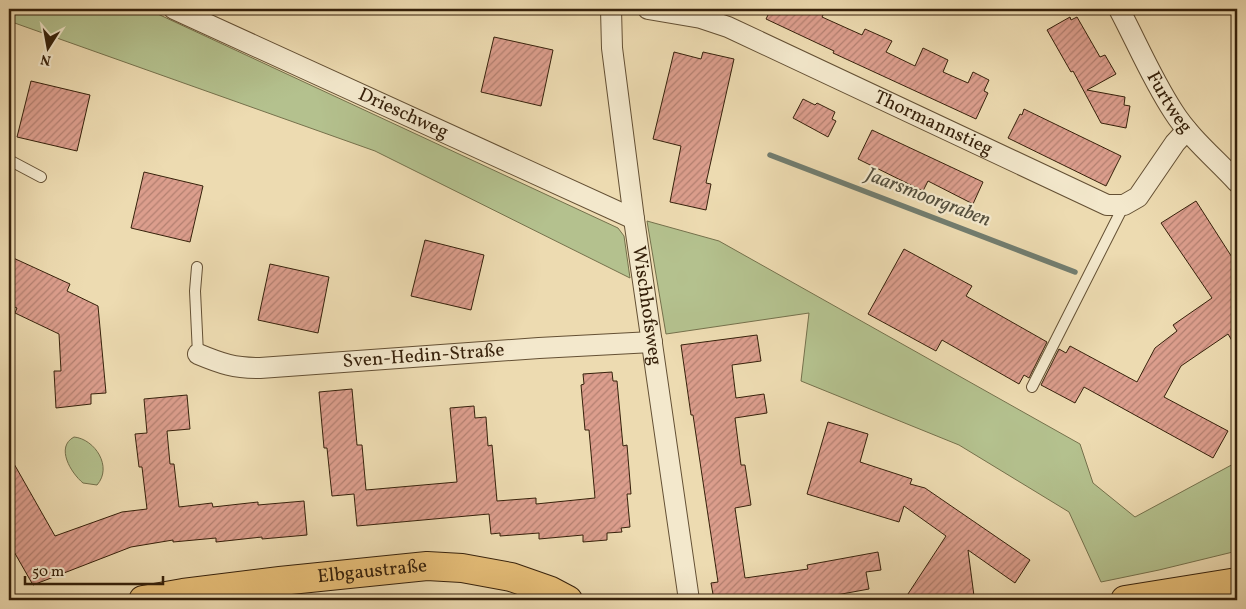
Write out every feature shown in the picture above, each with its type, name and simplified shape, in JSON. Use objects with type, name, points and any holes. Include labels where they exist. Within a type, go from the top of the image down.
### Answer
[{"type":"main road","name":"Elbgaustraße","points":[[142,600],[280,581],[434,566],[462,568],[511,577],[568,600]]},
{"type":"main road","points":[[1125,600],[1237,582]]},
{"type":"street","name":"Drieschweg","points":[[174,9],[634,219]]},
{"type":"street","name":"Wischhofsweg","points":[[611,9],[612,48],[634,219],[689,600]]},
{"type":"street","name":"Thormannstieg","points":[[648,9],[701,18],[728,27],[1098,202],[1107,205],[1124,205]]},
{"type":"street","name":"Furtweg","points":[[1120,9],[1173,112],[1187,130],[1237,182]]},
{"type":"street","points":[[1124,205],[1138,197],[1175,143],[1187,130]]},
{"type":"street","name":"Sven-Hedin-Straße","points":[[198,354],[222,365],[239,368],[260,368],[652,342]]},
{"type":"lane","points":[[9,160],[41,177]]},
{"type":"lane","points":[[1032,386],[1124,205]]},
{"type":"lane","points":[[197,267],[195,291],[198,354]]},
{"type":"green space","points":[[9,9],[147,9],[618,228],[624,236],[630,278],[375,151],[9,21]]},
{"type":"green space","points":[[647,221],[719,241],[1080,444],[1093,483],[1135,517],[1237,462],[1237,551],[1101,582],[1069,512],[959,445],[801,381],[809,313],[666,334]]},
{"type":"green space","points":[[74,437],[89,443],[99,455],[103,470],[97,485],[83,483],[70,467],[65,453],[68,441]]},
{"type":"building","points":[[771,9],[815,9],[824,13],[822,17],[862,35],[865,29],[892,41],[886,52],[915,66],[923,48],[948,60],[943,72],[968,83],[973,72],[989,80],[984,91],[988,93],[976,119],[833,53],[834,51],[766,19]]},
{"type":"building","points":[[1070,17],[1071,20],[1077,17],[1100,57],[1105,55],[1116,74],[1087,90],[1125,97],[1124,105],[1130,106],[1126,128],[1101,123],[1073,71],[1071,72],[1047,30]]},
{"type":"building","points":[[494,37],[553,50],[541,106],[481,92]]},
{"type":"building","points":[[674,52],[701,59],[703,52],[734,59],[706,183],[711,184],[706,210],[670,202],[681,146],[653,139]]},
{"type":"building","points":[[31,81],[90,95],[77,151],[17,137]]},
{"type":"building","points":[[803,99],[815,105],[817,103],[835,112],[832,119],[836,121],[828,137],[793,118]]},
{"type":"building","points":[[1024,109],[1121,156],[1106,186],[1008,138]]},
{"type":"building","points":[[872,130],[983,182],[973,204],[928,181],[923,191],[858,159]]},
{"type":"building","points":[[144,172],[203,186],[190,242],[131,228]]},
{"type":"building","points":[[1196,201],[1237,265],[1237,349],[1228,334],[1181,366],[1164,397],[1228,431],[1213,458],[1084,387],[1075,403],[1041,385],[1059,349],[1066,353],[1070,346],[1137,382],[1155,348],[1177,331],[1173,325],[1212,298],[1161,223]]},
{"type":"building","points":[[425,240],[484,255],[471,310],[411,296]]},
{"type":"building","points":[[904,249],[972,286],[966,296],[1047,342],[1029,378],[1024,375],[1019,384],[942,340],[936,351],[868,314]]},
{"type":"building","points":[[9,256],[70,284],[67,291],[98,306],[106,393],[91,394],[91,404],[56,408],[54,371],[61,371],[59,334],[15,313],[17,308],[9,305]]},
{"type":"building","points":[[270,264],[329,277],[318,333],[258,320]]},
{"type":"building","points":[[757,335],[761,361],[732,365],[736,398],[764,394],[767,413],[735,418],[741,465],[745,465],[751,505],[735,508],[745,578],[808,569],[807,565],[878,552],[881,570],[866,572],[869,589],[809,600],[714,600],[711,583],[718,582],[681,345]]},
{"type":"building","points":[[612,372],[613,381],[617,381],[623,446],[627,445],[631,494],[627,494],[630,527],[621,528],[622,532],[607,533],[607,540],[583,542],[583,535],[539,539],[539,533],[500,536],[500,533],[491,534],[489,514],[357,526],[354,494],[332,496],[327,448],[324,448],[319,392],[352,389],[357,445],[362,445],[366,490],[457,482],[450,408],[474,406],[475,418],[486,417],[488,446],[492,445],[497,501],[536,498],[536,504],[595,498],[589,430],[585,430],[581,385],[584,384],[583,374]]},
{"type":"building","points":[[187,395],[190,429],[167,431],[170,464],[174,464],[179,507],[212,503],[213,507],[258,502],[258,505],[304,501],[307,535],[216,542],[216,538],[173,542],[173,540],[131,547],[33,585],[9,543],[9,455],[55,536],[122,512],[147,509],[142,467],[139,467],[135,434],[147,433],[144,399]]},
{"type":"building","points":[[828,422],[868,434],[860,462],[912,479],[910,484],[925,488],[1030,560],[1015,583],[968,550],[974,596],[944,600],[904,600],[946,536],[904,506],[899,522],[807,494]]},
{"type":"waterway","name":"Jaarsmoorgraben","points":[[770,155],[1075,272]]}]
